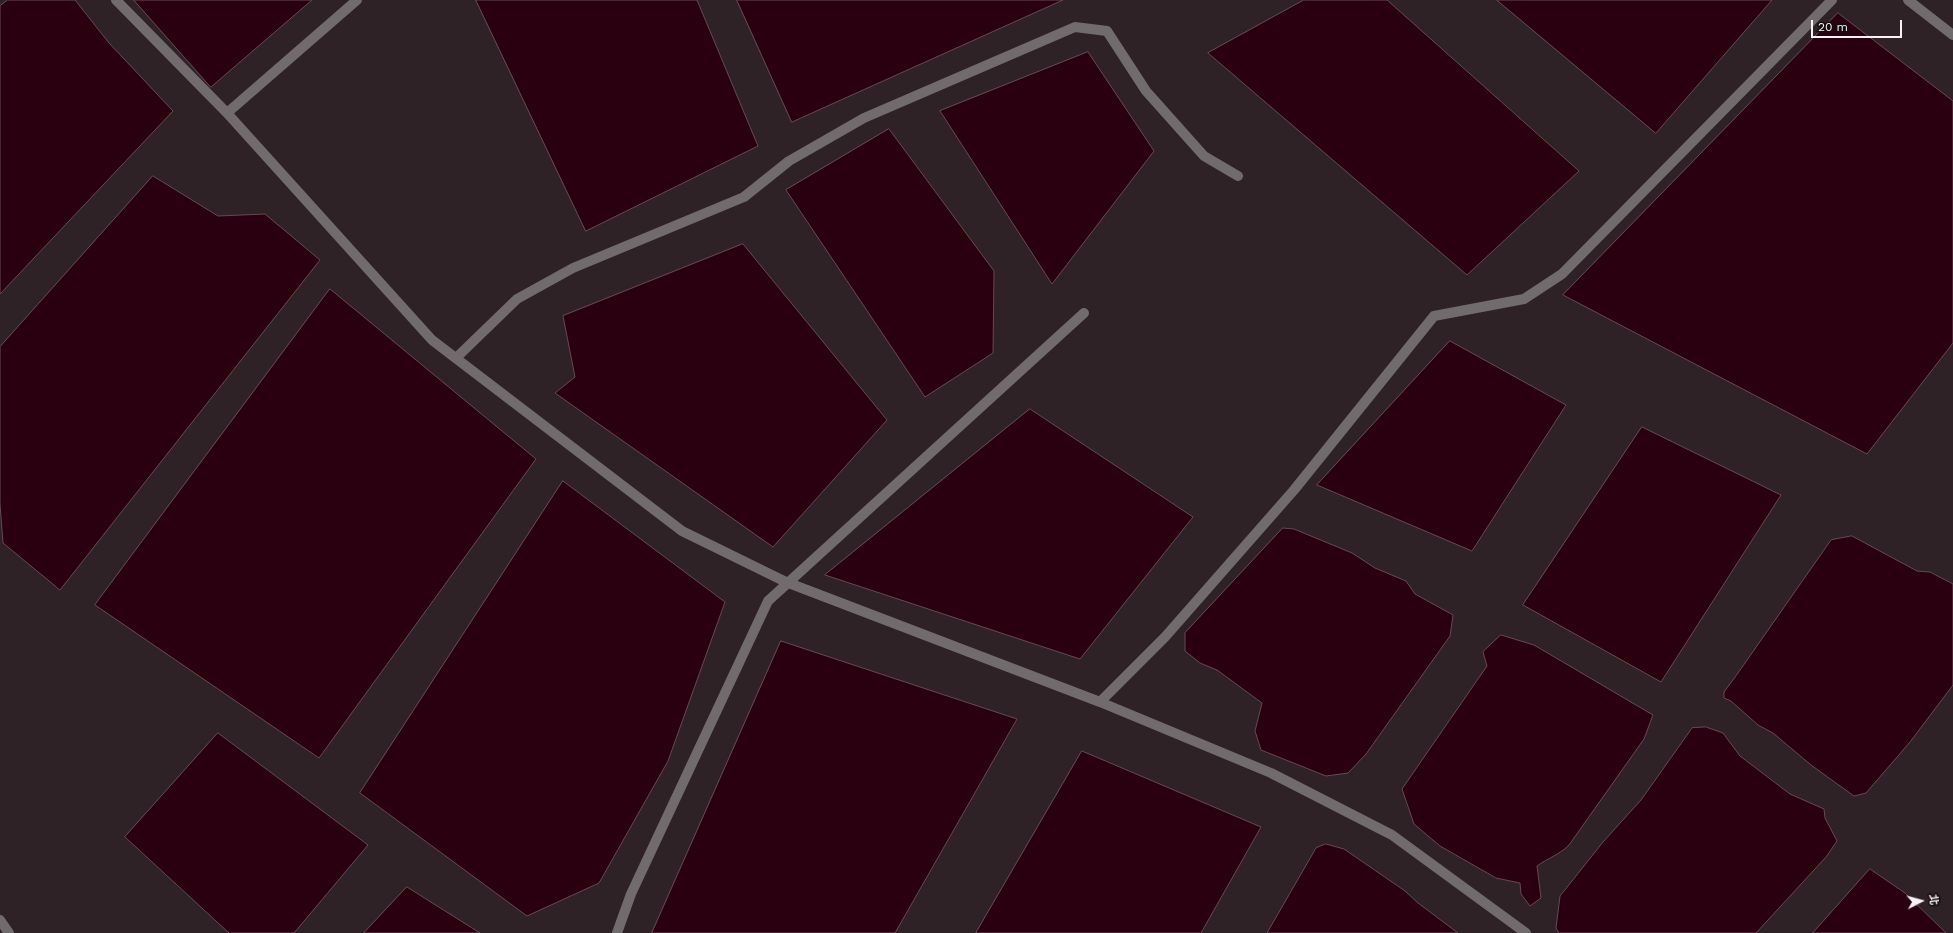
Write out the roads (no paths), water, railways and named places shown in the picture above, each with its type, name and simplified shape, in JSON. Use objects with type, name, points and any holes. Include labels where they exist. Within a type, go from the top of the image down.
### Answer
[{"type":"lane","points":[[116,0],[227,113],[432,340],[682,531],[786,582],[1100,702],[1271,773],[1392,835],[1526,933]]},
{"type":"lane","points":[[227,113],[357,0]]},
{"type":"lane","points":[[1100,702],[1165,637],[1289,496],[1434,316],[1524,298],[1562,274],[1832,0]]},
{"type":"lane","points":[[1908,0],[1953,35]]},
{"type":"lane","points":[[456,358],[517,299],[573,268],[744,197],[790,160],[864,118],[1075,27],[1107,31],[1146,91],[1204,156],[1238,176]]},
{"type":"lane","points":[[616,933],[631,894],[768,601],[786,582],[1084,313]]},
{"type":"lane","points":[[0,920],[9,933]]}]
